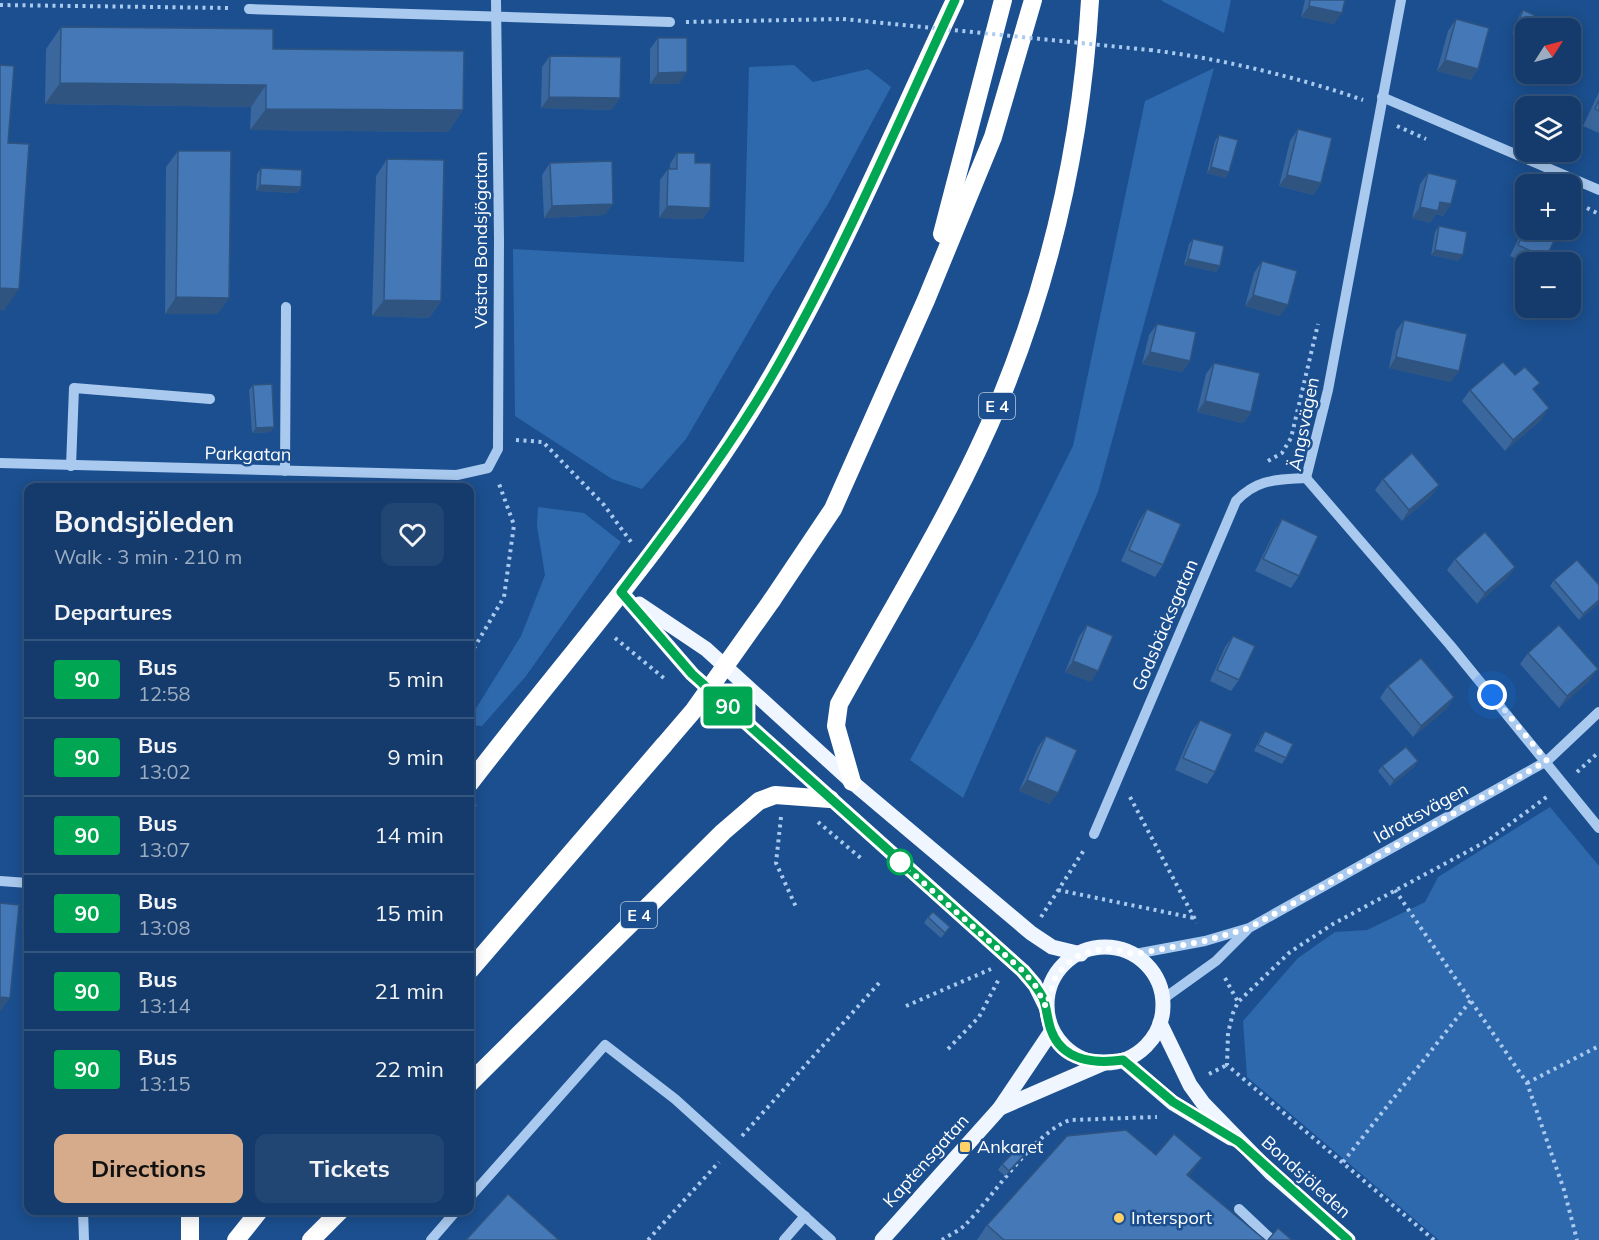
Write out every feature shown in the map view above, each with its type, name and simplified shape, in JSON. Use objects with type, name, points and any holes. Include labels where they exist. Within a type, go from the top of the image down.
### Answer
[{"type":"highway","points":[[474,778],[621,592],[695,493],[781,361],[850,227],[955,0]]},
{"type":"highway","points":[[926,300],[1003,0]]},
{"type":"highway","points":[[474,965],[694,710],[772,600],[832,509],[926,300],[993,136],[1033,0]]},
{"type":"highway","name":"E 4","points":[[852,782],[836,726],[838,704],[971,463],[1000,400],[1037,298],[1063,206],[1080,114],[1090,0]]},
{"type":"highway","name":"E 4","points":[[474,1079],[723,832],[759,801],[775,795],[830,799]]},
{"type":"highway","points":[[190,1215],[190,1240]]},
{"type":"highway","points":[[236,1240],[256,1215]]},
{"type":"highway","points":[[311,1240],[336,1215]]},
{"type":"main road","points":[[621,592],[706,649],[852,782],[1031,933],[1052,947],[1081,954]]},
{"type":"main road","points":[[621,592],[692,674],[1023,971],[1038,991],[1046,1007],[1051,1032],[1063,1047],[1075,1056],[1104,1063],[1123,1060],[1142,1048],[1160,1023],[1163,999],[1153,971],[1135,954],[1106,948],[1081,954],[1064,966],[1055,978],[1046,1007]]},
{"type":"main road","name":"Bondsjöleden","points":[[1160,1023],[1190,1086],[1239,1142],[1348,1240]]},
{"type":"main road","name":"Kaptensgatan","points":[[882,1240],[1000,1108],[1051,1032]]},
{"type":"main road","name":"Bondsjöleden","points":[[1123,1060],[1173,1102],[1239,1142]]},
{"type":"main road","name":"Kaptensgatan","points":[[1000,1108],[1104,1063]]},
{"type":"street","name":"Västra Bondsjögatan","points":[[492,463],[498,449],[499,240],[496,0]]},
{"type":"street","name":"Ängsvägen","points":[[1401,0],[1328,390],[1306,478],[1597,821]]},
{"type":"street","points":[[249,9],[670,22]]},
{"type":"street","points":[[1382,97],[1599,190]]},
{"type":"street","points":[[285,471],[286,307]]},
{"type":"street","points":[[70,466],[74,388],[210,399]]},
{"type":"street","name":"Parkgatan","points":[[0,463],[457,475],[481,472],[492,463]]},
{"type":"street","name":"Godsbäcksgatan","points":[[1094,834],[1236,501],[1248,488],[1267,480],[1306,478]]},
{"type":"street","name":"Idrottsvägen","points":[[1135,954],[1205,941],[1249,928],[1547,761],[1599,712]]},
{"type":"street","points":[[0,882],[24,883]]},
{"type":"street","name":"Idrottsvägen","points":[[1163,999],[1216,961],[1249,928]]},
{"type":"street","points":[[474,1193],[606,1045],[675,1099],[831,1240]]},
{"type":"street","points":[[1239,1209],[1272,1240]]},
{"type":"street","points":[[83,1215],[84,1240]]},
{"type":"street","points":[[431,1240],[453,1215]]},
{"type":"street","points":[[784,1240],[805,1216]]},
{"type":"path","points":[[0,5],[249,9]]},
{"type":"path","points":[[670,22],[843,19],[1181,54],[1322,86],[1363,100],[1401,129]]},
{"type":"path","points":[[1361,111],[1366,89]]},
{"type":"path","points":[[1265,463],[1282,453],[1291,438],[1320,313]]},
{"type":"path","points":[[519,440],[543,442],[604,505],[633,545]]},
{"type":"path","points":[[474,648],[504,597],[514,525],[492,463]]},
{"type":"path","points":[[1434,1240],[1227,1065],[1228,1033],[1233,1013],[1238,1002],[1290,952],[1333,924],[1487,841],[1565,784],[1599,752]]},
{"type":"path","points":[[1119,774],[1200,930]]},
{"type":"path","points":[[786,813],[781,818],[776,863],[796,907]]},
{"type":"path","points":[[1058,890],[1194,918]]},
{"type":"path","points":[[1395,890],[1472,999],[1527,1083],[1564,1190],[1576,1240]]},
{"type":"path","points":[[948,1049],[979,1017],[1000,976]]},
{"type":"path","points":[[1227,981],[1238,1002]]},
{"type":"path","points":[[739,1140],[879,982]]},
{"type":"path","points":[[1342,1162],[1472,999]]},
{"type":"path","points":[[1527,1083],[1599,1046]]},
{"type":"path","points":[[942,1240],[963,1227],[1042,1137],[1060,1123],[1070,1120],[1156,1118],[1166,1111]]},
{"type":"path","points":[[648,1240],[719,1161]]},
{"type":"path","points":[[947,1236],[952,1240]]},
{"type":"shaded area","points":[[1231,0],[1224,33],[1162,1]]},
{"type":"shaded area","points":[[794,65],[813,82],[868,69],[891,87],[828,204],[771,293],[686,439],[642,489],[612,479],[515,416],[513,249],[744,262],[749,67]]},
{"type":"shaded area","points":[[1214,68],[1098,492],[963,798],[910,760],[978,635],[1073,446],[1145,101]]},
{"type":"shaded area","points":[[538,507],[584,513],[621,542],[526,676],[482,726],[474,725],[474,712],[521,636],[545,575],[537,526]]},
{"type":"shaded area","points":[[1550,807],[1599,866],[1599,1240],[1439,1240],[1247,1077],[1243,1021],[1298,958],[1335,932],[1367,930],[1425,902],[1438,877]]},
{"type":"building","points":[[1310,0],[1345,0],[1342,13],[1309,6]]},
{"type":"building","points":[[1523,10],[1534,15],[1533,18],[1520,18]]},
{"type":"building","points":[[1456,19],[1489,28],[1478,69],[1445,60]]},
{"type":"building","points":[[61,27],[273,29],[273,49],[464,51],[463,110],[266,109],[266,85],[60,83]]},
{"type":"building","points":[[658,38],[687,38],[687,72],[658,73]]},
{"type":"building","points":[[550,56],[621,57],[620,98],[549,97]]},
{"type":"building","points":[[0,65],[14,66],[8,143],[29,144],[19,289],[0,288]]},
{"type":"building","points":[[1298,129],[1332,138],[1321,183],[1287,175]]},
{"type":"building","points":[[1219,135],[1238,140],[1229,172],[1211,167]]},
{"type":"building","points":[[178,151],[231,151],[229,298],[176,297]]},
{"type":"building","points":[[677,153],[695,153],[695,163],[711,163],[710,208],[667,206],[668,169],[677,169]]},
{"type":"building","points":[[387,159],[444,160],[441,301],[384,300]]},
{"type":"building","points":[[612,161],[613,204],[552,206],[550,163]]},
{"type":"building","points":[[261,168],[302,170],[301,187],[260,185]]},
{"type":"building","points":[[1428,173],[1457,180],[1451,204],[1440,202],[1438,211],[1420,207]]},
{"type":"building","points":[[1439,226],[1467,232],[1463,255],[1435,250]]},
{"type":"building","points":[[1193,239],[1224,246],[1220,266],[1188,259]]},
{"type":"building","points":[[1520,240],[1554,240],[1549,252],[1533,252],[1518,245]]},
{"type":"building","points":[[1262,261],[1297,271],[1288,305],[1253,295]]},
{"type":"building","points":[[1404,320],[1467,334],[1459,371],[1396,357]]},
{"type":"building","points":[[1157,324],[1196,332],[1190,361],[1150,352]]},
{"type":"building","points":[[1503,362],[1515,375],[1525,367],[1540,383],[1533,389],[1549,408],[1513,440],[1470,390]]},
{"type":"building","points":[[1214,363],[1260,373],[1251,412],[1205,401]]},
{"type":"building","points":[[272,384],[274,427],[256,428],[253,385]]},
{"type":"building","points":[[1412,453],[1439,485],[1409,510],[1383,479]]},
{"type":"building","points":[[1147,509],[1181,524],[1163,565],[1129,550]]},
{"type":"building","points":[[1282,519],[1318,536],[1299,576],[1263,559]]},
{"type":"building","points":[[1485,532],[1515,567],[1485,593],[1455,559]]},
{"type":"building","points":[[1577,560],[1599,585],[1599,600],[1583,614],[1554,580]]},
{"type":"building","points":[[1087,625],[1113,636],[1098,671],[1073,661]]},
{"type":"building","points":[[1559,625],[1598,669],[1567,696],[1528,653]]},
{"type":"building","points":[[1233,636],[1255,646],[1239,680],[1217,670]]},
{"type":"building","points":[[1421,658],[1454,697],[1421,726],[1388,686]]},
{"type":"building","points":[[1200,720],[1232,734],[1215,772],[1183,758]]},
{"type":"building","points":[[1265,731],[1293,744],[1286,758],[1258,745]]},
{"type":"building","points":[[1046,736],[1077,750],[1058,793],[1027,780]]},
{"type":"building","points":[[1406,747],[1418,761],[1394,780],[1382,766]]},
{"type":"building","points":[[0,903],[19,905],[10,998],[0,997]]},
{"type":"building","points":[[933,912],[950,927],[945,933],[928,917]]},
{"type":"building","points":[[1126,1130],[1156,1155],[1174,1134],[1202,1158],[1187,1175],[1265,1240],[1004,1240],[987,1225],[1067,1136]]},
{"type":"building","points":[[1017,1149],[1024,1155],[1009,1171],[1002,1164]]},
{"type":"building","points":[[508,1194],[559,1240],[466,1240]]},
{"type":"building","points":[[1278,1228],[1292,1240],[1268,1240]]},
{"type":"bus line","name":"90","points":[[955,0],[850,227],[781,361],[744,422],[695,493],[621,592],[692,674],[1023,971],[1042,997],[1051,1032],[1063,1047],[1084,1060],[1104,1063],[1123,1060],[1173,1102],[1212,1128],[1239,1142],[1348,1240]]},
{"type":"place","name":"Ankaret","points":[[965,1147]]},
{"type":"place","name":"Intersport","points":[[1119,1218]]},
{"type":"route","points":[[900,862],[1023,971],[1035,985],[1046,1007],[1047,997],[1055,978],[1064,966],[1081,954],[1096,949],[1116,948],[1135,954],[1205,941],[1249,928],[1547,761],[1492,695]]}]
